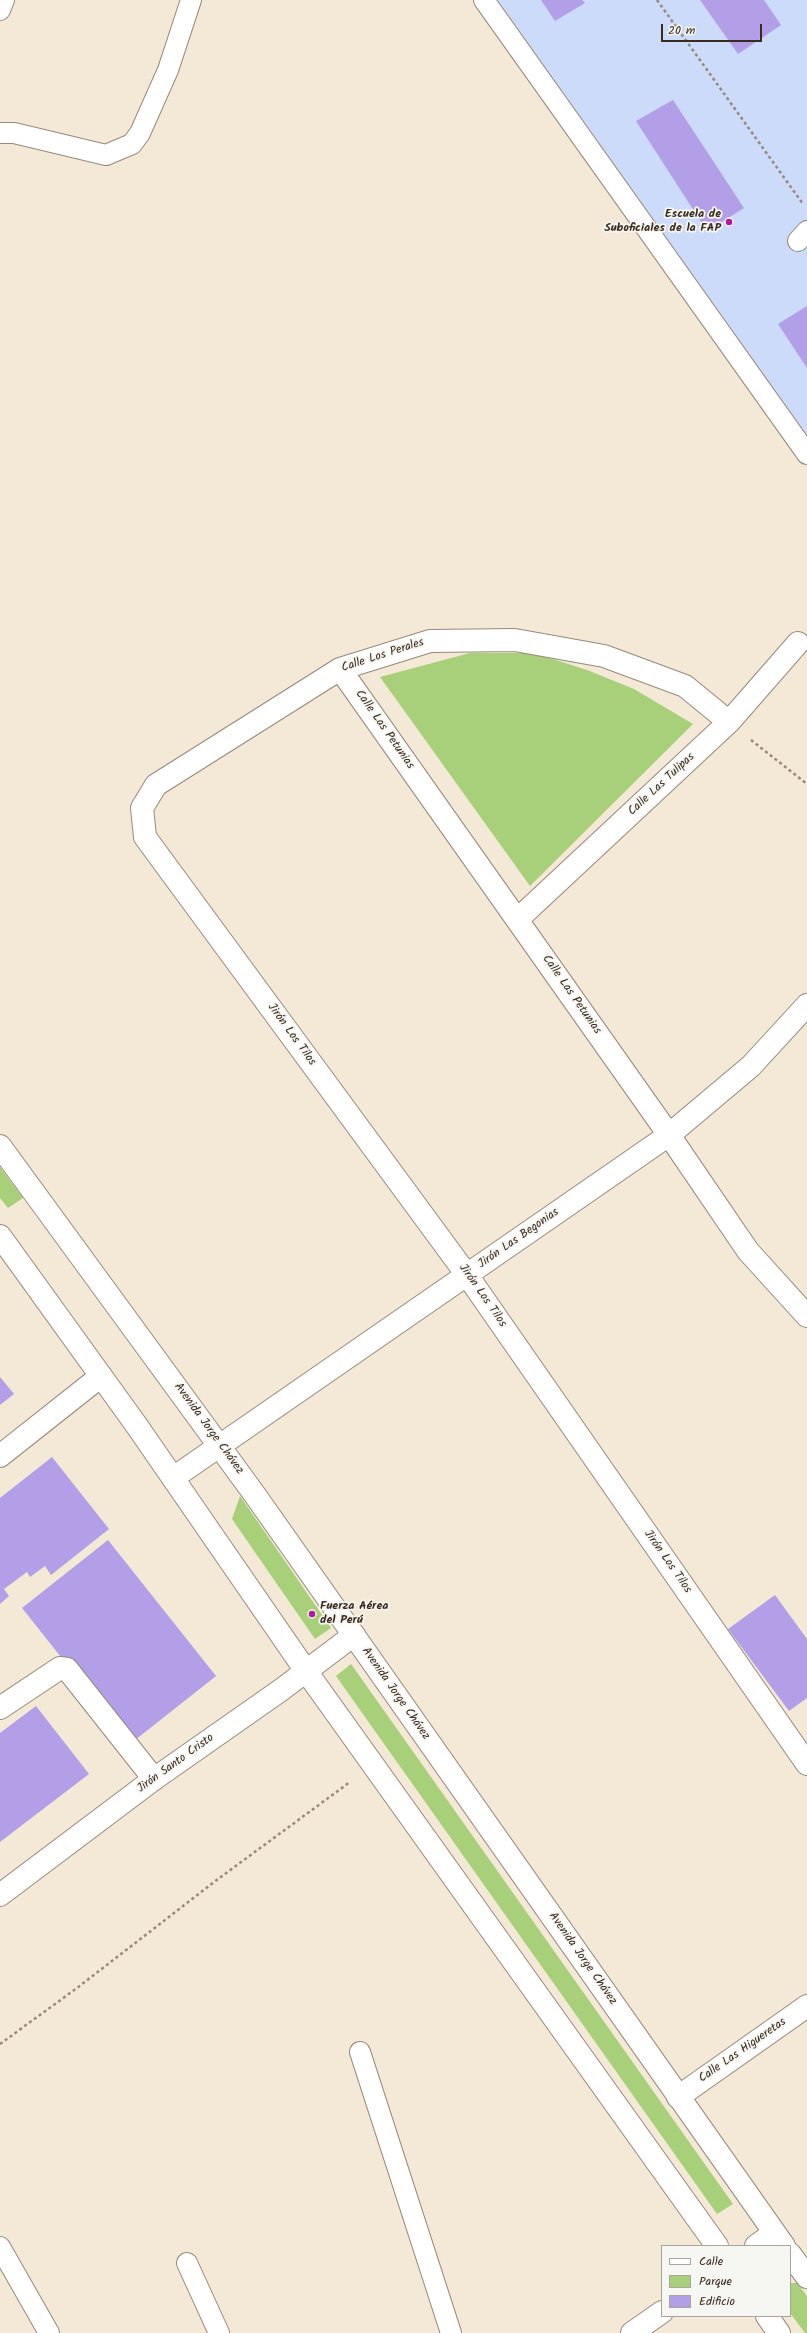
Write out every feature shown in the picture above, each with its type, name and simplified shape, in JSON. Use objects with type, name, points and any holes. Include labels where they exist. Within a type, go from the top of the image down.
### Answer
[{"type":"street","name":"Calle Los Perales","points":[[145,837],[142,808],[156,785],[340,668],[430,641],[515,640],[604,656],[685,686],[729,722]]},
{"type":"street","name":"Calle Las Tulipas","points":[[518,919],[729,722],[798,643]]},
{"type":"street","name":"Calle Las Petunias","points":[[340,668],[518,919],[748,1251],[807,1316]]},
{"type":"street","name":"Jirón Los Tilos","points":[[145,837],[467,1275],[806,1761]]},
{"type":"street","name":"Jirón Las Begonias","points":[[173,1478],[221,1447],[669,1135],[751,1066],[807,1005]]},
{"type":"street","name":"Avenida Jorge Chávez","points":[[0,1146],[221,1447],[779,2240]]},
{"type":"street","points":[[0,1236],[173,1478],[306,1671],[716,2245]]},
{"type":"street","points":[[0,1456],[101,1376]]},
{"type":"street","name":"Jirón Santo Cristo","points":[[0,1895],[154,1779],[354,1635]]},
{"type":"street","points":[[0,1708],[60,1668],[67,1669],[154,1779]]},
{"type":"street","name":"Calle Las Higueretas","points":[[678,2097],[807,2006]]},
{"type":"street","points":[[760,2245],[779,2240]]},
{"type":"street","points":[[791,2255],[807,2276]]},
{"type":"street","points":[[632,2333],[661,2313]]},
{"type":"street","points":[[768,2317],[779,2333]]},
{"type":"lane","points":[[0,10],[4,0]]},
{"type":"lane","points":[[0,133],[14,132],[106,155],[132,144],[168,70],[191,0]]},
{"type":"lane","points":[[484,0],[807,454]]},
{"type":"lane","points":[[360,2052],[451,2333]]},
{"type":"lane","points":[[0,2247],[50,2333]]},
{"type":"lane","points":[[188,2263],[218,2333]]},
{"type":"path","points":[[657,0],[807,210]]},
{"type":"path","points":[[729,722],[807,784]]},
{"type":"path","points":[[0,2044],[77,1988],[218,1879],[373,1765]]},
{"type":"shaded area","name":"Escuela de Suboficiales de la FAP","points":[[493,0],[807,0],[807,444]]},
{"type":"green space","points":[[470,653],[534,653],[587,670],[634,689],[693,724],[530,886],[380,677]]},
{"type":"green space","points":[[0,1167],[23,1198],[8,1208],[0,1198]]},
{"type":"green space","points":[[240,1496],[331,1628],[315,1639],[232,1519]]},
{"type":"green space","points":[[351,1664],[733,2204],[717,2214],[336,1676]]},
{"type":"green space","points":[[791,2283],[797,2283],[807,2296],[807,2333],[805,2333],[791,2314]]},
{"type":"building","points":[[541,0],[582,0],[585,3],[555,21]]},
{"type":"building","points":[[700,0],[764,0],[781,25],[738,54]]},
{"type":"building","points":[[673,100],[744,208],[707,231],[636,121]]},
{"type":"building","points":[[807,306],[807,368],[778,324]]},
{"type":"building","points":[[0,1377],[14,1394],[0,1405]]},
{"type":"building","points":[[52,1457],[109,1529],[51,1575],[45,1566],[30,1577],[27,1572],[4,1589],[9,1596],[0,1604],[0,1498]]},
{"type":"building","points":[[108,1540],[216,1676],[130,1744],[22,1608]]},
{"type":"building","points":[[775,1595],[807,1639],[807,1698],[789,1711],[728,1629]]},
{"type":"building","points":[[36,1706],[89,1774],[0,1842],[0,1733]]},
{"type":"place","name":"Escuela de Suboficiales de la FAP","points":[[729,222]]},
{"type":"place","name":"Fuerza Aérea del Perú","points":[[312,1614]]}]
